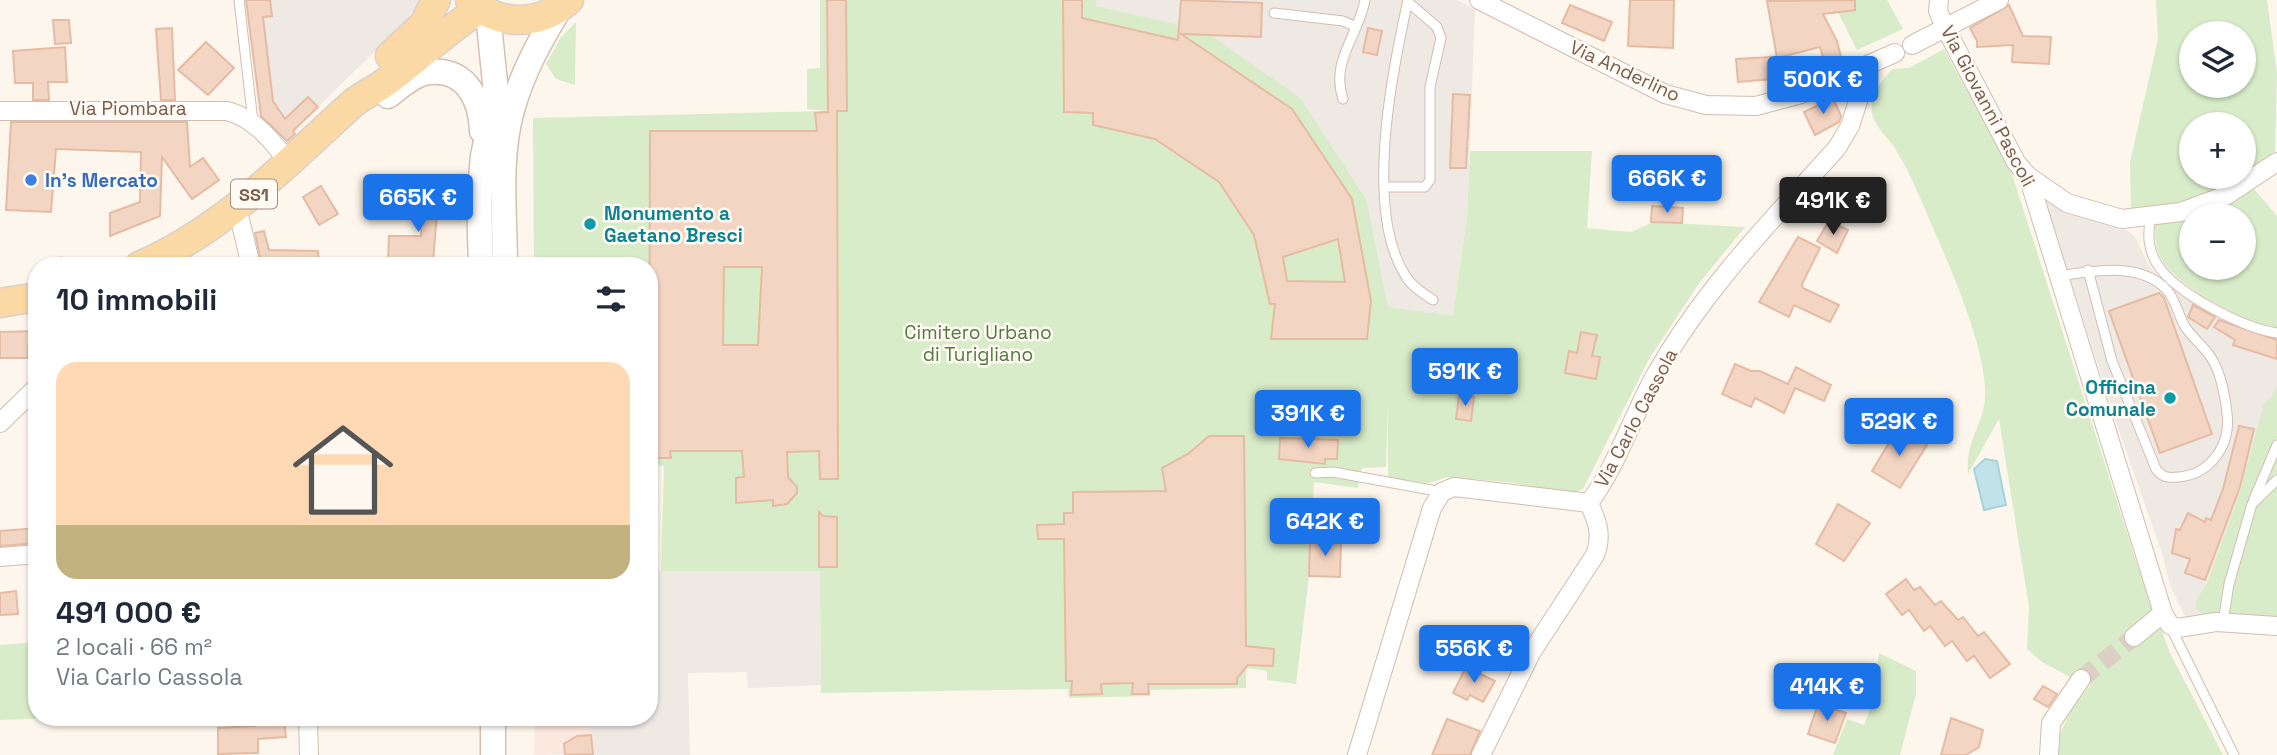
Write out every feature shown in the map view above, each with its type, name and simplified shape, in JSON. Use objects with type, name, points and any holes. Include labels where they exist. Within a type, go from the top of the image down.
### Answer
[{"type":"main road","name":"SS1","points":[[159,257],[237,207],[290,164],[354,102],[376,70],[424,24],[436,0]]},
{"type":"main road","points":[[483,156],[496,93],[480,8],[519,21],[540,18],[564,4]]},
{"type":"main road","points":[[505,257],[506,153],[511,113],[534,52],[564,4]]},
{"type":"main road","name":"SS1","points":[[354,102],[387,81],[455,24],[480,8]]},
{"type":"main road","points":[[354,102],[366,105],[382,101],[411,79],[431,72],[450,76],[466,84],[481,107],[481,257]]},
{"type":"main road","points":[[0,303],[28,298]]},
{"type":"main road","points":[[493,726],[493,755]]},
{"type":"street","name":"Via Anderlino","points":[[1479,0],[1665,94],[1706,105],[1756,106],[1801,94],[1869,67],[1895,53]]},
{"type":"street","name":"Via Giovanni Pascoli","points":[[1939,0],[1938,11],[1945,27],[2016,162],[2028,176],[2166,619]]},
{"type":"street","points":[[1912,45],[1999,0]]},
{"type":"street","name":"Via Carlo Cassola","points":[[1481,755],[1531,653],[1598,548],[1598,524],[1589,503],[1602,484],[1655,375],[1730,264],[1837,148],[1850,126],[1869,67]]},
{"type":"street","name":"Via Piombara","points":[[0,111],[192,108],[226,111],[253,122],[290,164]]},
{"type":"street","points":[[2028,176],[2067,204],[2122,219],[2181,212],[2227,195],[2277,162]]},
{"type":"street","points":[[237,207],[249,257]]},
{"type":"street","points":[[0,423],[28,396]]},
{"type":"street","points":[[1357,755],[1432,508],[1442,492],[1454,487],[1589,503]]},
{"type":"street","points":[[0,556],[28,554]]},
{"type":"street","points":[[2134,637],[2166,619],[2178,628],[2224,622],[2277,626]]},
{"type":"street","points":[[2049,755],[2051,723],[2081,679]]},
{"type":"street","points":[[308,726],[309,755]]},
{"type":"lane","points":[[239,0],[253,122]]},
{"type":"lane","points":[[1343,100],[1337,84],[1339,71],[1362,17],[1365,0]]},
{"type":"lane","points":[[1386,187],[1413,190],[1425,187],[1430,180],[1430,87],[1441,38],[1437,27],[1408,1]]},
{"type":"lane","points":[[1408,1],[1389,98],[1384,141],[1388,222],[1404,274],[1412,285],[1433,300]]},
{"type":"lane","points":[[1274,13],[1343,21],[1356,27]]},
{"type":"lane","points":[[2151,217],[2147,236],[2152,254],[2171,280],[2229,316],[2277,333]]},
{"type":"lane","points":[[2059,276],[2088,270],[2119,270],[2158,283],[2168,290],[2185,326],[2211,357],[2220,378],[2228,415],[2226,440],[2218,455],[2202,472],[2168,478],[2161,476],[2156,469],[2112,361],[2088,270]]},
{"type":"lane","points":[[2224,622],[2229,584],[2252,504],[2277,445]]},
{"type":"lane","points":[[1315,473],[1333,472],[1442,492]]},
{"type":"lane","points":[[2252,504],[2277,480]]},
{"type":"lane","points":[[2166,619],[2234,755]]},
{"type":"shaded area","points":[[246,0],[420,0],[407,20],[285,139],[261,118]]},
{"type":"shaded area","points":[[1096,0],[1457,0],[1475,9],[1467,217],[1453,317],[1388,307],[1367,201],[1096,6]]},
{"type":"shaded area","points":[[2045,201],[2128,231],[2135,237],[2149,266],[2165,284],[2239,326],[2277,338],[2277,388],[2263,406],[2239,495],[2207,583],[2196,600],[2196,608],[2203,616],[2186,618],[2170,585],[2163,556],[2116,422]]},
{"type":"shaded area","points":[[658,571],[820,571],[821,685],[748,688],[747,672],[688,673],[690,755],[579,755],[593,753],[590,726],[658,726]]},
{"type":"shaded area","points":[[535,726],[590,726],[593,754],[534,755]]},
{"type":"green space","name":"Cimitero Urbano di Turigliano","points":[[820,0],[826,0],[827,82],[828,0],[1096,0],[1096,6],[1205,31],[1300,98],[1367,201],[1388,307],[1453,316],[1467,217],[1470,151],[1592,151],[1587,228],[1631,232],[1654,222],[1745,227],[1700,282],[1649,359],[1583,489],[1572,494],[1507,482],[1448,477],[1429,483],[1388,479],[1388,402],[1386,467],[1362,468],[1358,488],[1314,482],[1309,576],[1296,684],[1267,680],[1267,671],[1246,668],[1246,688],[1150,690],[1150,696],[1069,698],[1068,689],[821,693],[820,571],[661,571],[664,466],[658,466],[658,257],[534,257],[533,118],[827,111],[807,109],[807,69],[820,68]]},
{"type":"green space","points":[[1832,0],[1887,0],[1903,29],[1857,50]]},
{"type":"green space","points":[[2156,0],[2267,0],[2277,73],[2275,151],[2256,166],[2256,112],[2179,112],[2179,189],[2216,189],[2188,201],[2160,208],[2131,208],[2130,162],[2158,39]]},
{"type":"green space","points":[[576,22],[575,85],[556,79],[546,64],[561,37]]},
{"type":"green space","points":[[1944,49],[2011,171],[2137,564],[2170,653],[2223,755],[2056,755],[2060,735],[2068,717],[2091,685],[2079,673],[2070,677],[2042,662],[2027,649],[2029,607],[1999,419],[1968,474],[1970,449],[1985,399],[1977,343],[1952,273],[1915,185],[1894,147],[1873,117],[1873,97],[1892,69],[1909,68]]},
{"type":"green space","points":[[2254,189],[2277,216],[2277,328],[2232,313],[2181,280],[2256,280],[2256,203],[2223,203]]},
{"type":"green space","points":[[2179,220],[2179,278],[2163,262],[2155,239],[2154,225]]},
{"type":"green space","points":[[2277,388],[2277,623],[2203,616],[2196,608],[2196,600],[2207,583],[2239,495],[2263,406]]},
{"type":"green space","points":[[28,643],[28,719],[0,720],[0,645]]},
{"type":"green space","points":[[1879,653],[1916,671],[1916,694],[1900,755],[1833,755],[1847,719],[1864,725],[1871,706]]},
{"type":"water","points":[[1985,459],[1997,461],[2006,505],[1984,510],[1974,469]]},
{"type":"building","points":[[246,0],[270,0],[272,16],[263,17],[273,101],[285,119],[308,97],[318,107],[293,131],[295,134],[287,141],[261,116]]},
{"type":"building","points":[[827,0],[846,0],[847,111],[837,111],[838,479],[820,479],[819,451],[787,452],[788,477],[797,487],[797,493],[787,504],[773,506],[773,500],[736,503],[736,478],[744,477],[742,451],[670,451],[671,458],[658,458],[658,257],[650,257],[650,131],[817,131],[815,113],[828,112]],"holes":[[[724,267],[762,267],[758,345],[723,345]]]},
{"type":"building","points":[[1063,0],[1082,0],[1082,18],[1178,40],[1181,0],[1262,3],[1261,37],[1181,34],[1292,109],[1352,199],[1371,301],[1367,339],[1271,339],[1275,304],[1270,304],[1254,235],[1219,182],[1155,139],[1093,125],[1093,113],[1064,112]],"holes":[[[1338,239],[1345,282],[1287,281],[1283,257]]]},
{"type":"building","points":[[1630,0],[1674,0],[1673,48],[1628,46]]},
{"type":"building","points":[[1855,0],[1855,10],[1823,14],[1837,41],[1842,61],[1826,67],[1820,47],[1777,58],[1767,1]]},
{"type":"building","points":[[1570,5],[1612,22],[1604,41],[1562,23]]},
{"type":"building","points":[[2009,5],[2023,36],[2051,37],[2049,64],[2012,62],[2013,45],[1977,47],[1970,28]]},
{"type":"building","points":[[53,20],[69,20],[71,43],[55,44]]},
{"type":"building","points":[[172,28],[175,100],[161,100],[156,29]]},
{"type":"building","points":[[1368,28],[1382,31],[1377,55],[1363,52]]},
{"type":"building","points":[[206,42],[234,68],[208,95],[178,70]]},
{"type":"building","points":[[65,47],[67,82],[48,82],[49,100],[33,100],[33,83],[15,83],[13,51]]},
{"type":"building","points":[[1771,57],[1773,79],[1738,82],[1736,59]]},
{"type":"building","points":[[1453,94],[1470,95],[1466,168],[1450,168]]},
{"type":"building","points":[[1833,98],[1841,116],[1839,122],[1815,135],[1804,112]]},
{"type":"building","points":[[11,122],[187,122],[190,167],[203,158],[219,180],[192,199],[162,157],[160,216],[110,236],[110,213],[140,202],[141,152],[56,149],[51,212],[6,210]]},
{"type":"building","points":[[321,186],[338,214],[319,225],[303,197]]},
{"type":"building","points":[[422,189],[439,189],[433,257],[388,257],[389,236],[421,236]]},
{"type":"building","points":[[1652,206],[1683,208],[1682,223],[1651,222]]},
{"type":"building","points":[[1829,221],[1848,230],[1837,253],[1817,241]]},
{"type":"building","points":[[264,231],[269,250],[318,251],[318,257],[260,257],[255,233]]},
{"type":"building","points":[[1798,237],[1820,248],[1802,284],[1803,288],[1839,305],[1830,322],[1794,305],[1789,317],[1759,302]]},
{"type":"building","name":"Officina Comunale","points":[[2159,293],[2164,298],[2212,434],[2160,453],[2109,311]]},
{"type":"building","points":[[2193,305],[2215,317],[2207,329],[2188,317]]},
{"type":"building","points":[[2219,320],[2277,340],[2277,359],[2233,345],[2235,340],[2214,327]]},
{"type":"building","points":[[28,331],[28,358],[0,358],[0,332]]},
{"type":"building","points":[[1581,332],[1597,335],[1592,356],[1600,357],[1596,379],[1565,373],[1569,351],[1577,353]]},
{"type":"building","points":[[1735,364],[1751,371],[1760,371],[1788,384],[1796,367],[1831,385],[1824,401],[1795,388],[1784,413],[1755,398],[1751,407],[1722,394]]},
{"type":"building","points":[[1459,395],[1474,397],[1471,421],[1456,419]]},
{"type":"building","points":[[2239,426],[2254,429],[2240,487],[2205,580],[2185,573],[2190,559],[2172,553],[2176,529],[2180,530],[2188,513],[2205,522],[2206,518],[2211,520],[2223,489]]},
{"type":"building","points":[[1898,428],[1927,445],[1900,488],[1872,471]]},
{"type":"building","points":[[1209,436],[1244,436],[1246,646],[1274,649],[1273,666],[1248,665],[1237,678],[1237,684],[1148,684],[1149,694],[1132,694],[1133,683],[1101,684],[1102,694],[1071,695],[1072,681],[1066,681],[1064,539],[1038,539],[1037,525],[1064,524],[1064,513],[1073,513],[1073,492],[1166,491],[1162,468],[1188,454]]},
{"type":"building","points":[[1280,438],[1338,440],[1337,459],[1325,459],[1325,464],[1279,459]]},
{"type":"building","points":[[1838,504],[1870,523],[1844,561],[1816,544]]},
{"type":"building","points":[[819,512],[823,516],[837,517],[837,567],[819,567]]},
{"type":"building","points":[[28,529],[28,544],[0,546],[0,531]]},
{"type":"building","points":[[1310,540],[1341,541],[1340,577],[1309,576]]},
{"type":"building","points":[[1906,579],[1914,590],[1920,587],[1935,605],[1941,601],[1958,620],[1963,617],[1978,636],[1984,632],[2010,664],[1990,678],[1974,656],[1967,661],[1952,641],[1945,646],[1930,626],[1924,631],[1909,610],[1902,615],[1886,594]]},
{"type":"building","points":[[16,591],[18,614],[0,615],[0,593]]},
{"type":"building","points":[[1466,667],[1495,681],[1483,702],[1470,695],[1467,700],[1453,693]]},
{"type":"building","points":[[2043,686],[2057,694],[2048,707],[2034,699]]},
{"type":"building","points":[[1818,704],[1846,713],[1835,743],[1808,734]]},
{"type":"building","points":[[1951,718],[1983,730],[1979,747],[1966,755],[1941,755]]},
{"type":"building","points":[[1447,719],[1480,731],[1470,755],[1432,755]]},
{"type":"building","points":[[285,726],[286,737],[258,739],[258,753],[218,754],[218,728]]},
{"type":"building","points":[[591,735],[593,754],[565,755],[564,744],[577,736]]},
{"type":"tunnel","points":[[2081,679],[2134,637]]},
{"type":"place","name":"In's Mercato","points":[[31,180]]},
{"type":"place","name":"Monumento a Gaetano Bresci","points":[[590,224]]},
{"type":"place","name":"Officina Comunale","points":[[2170,398]]}]
